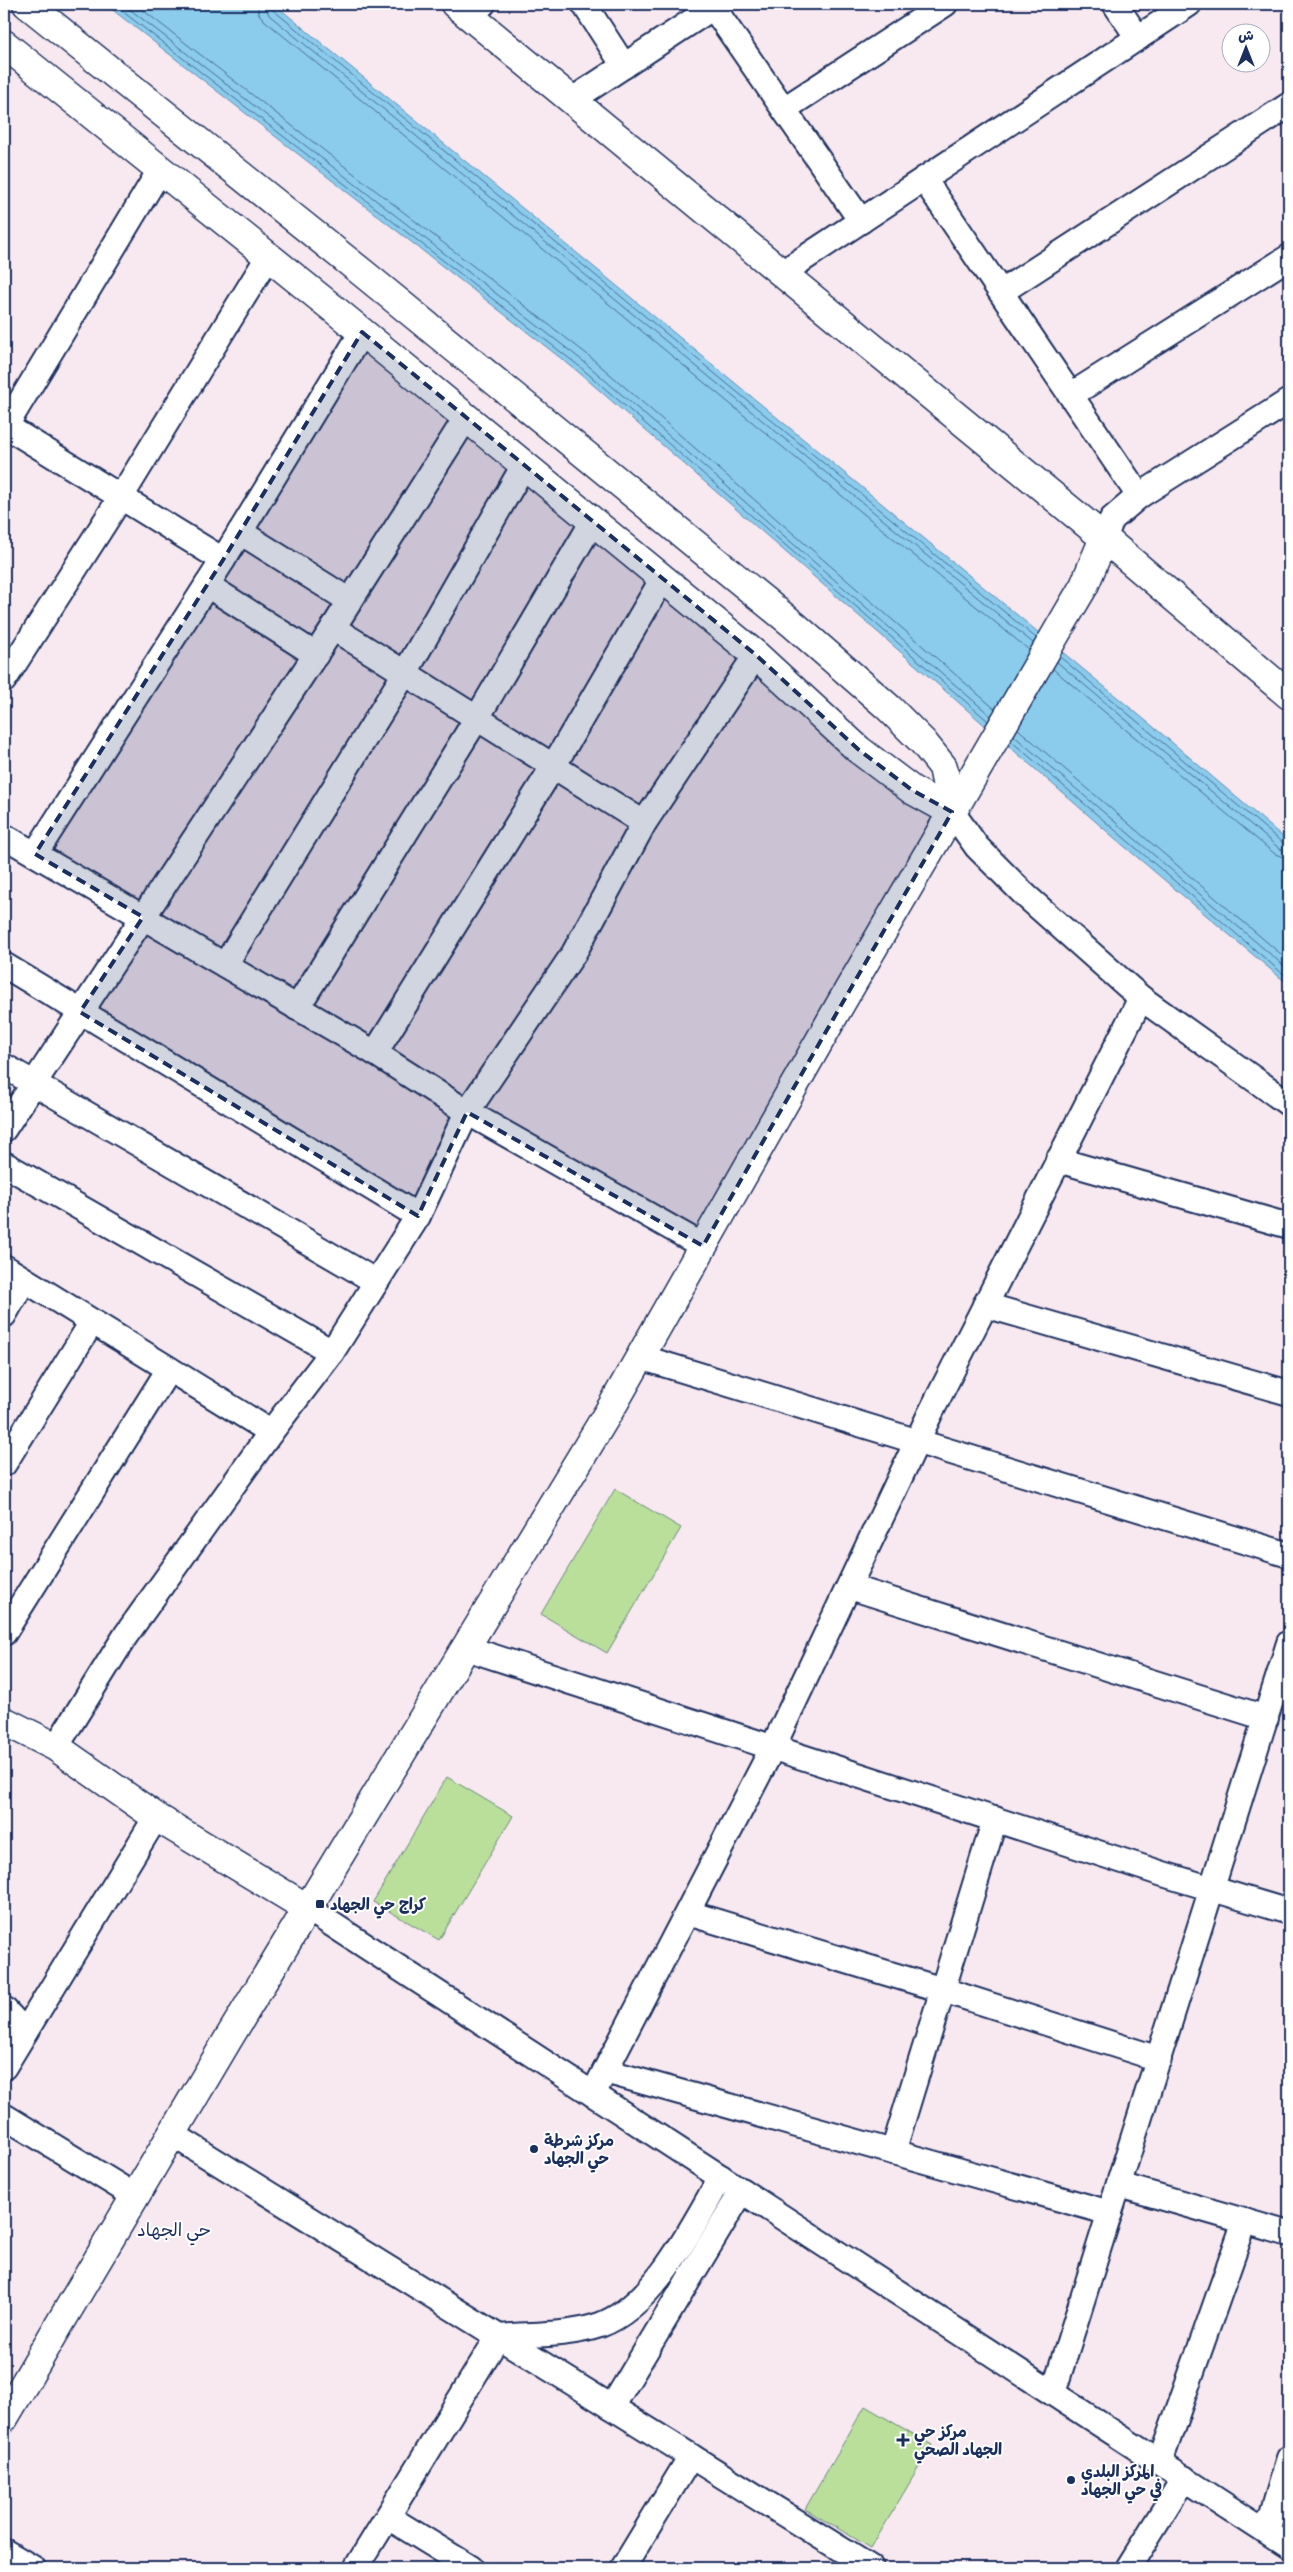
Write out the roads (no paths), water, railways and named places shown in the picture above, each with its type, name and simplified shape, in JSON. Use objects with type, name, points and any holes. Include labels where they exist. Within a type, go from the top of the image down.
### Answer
[{"type":"street","points":[[27,4],[364,274],[794,625],[889,708],[923,742],[943,767],[952,812],[977,847],[1026,896],[1141,998],[1289,1104]]},
{"type":"street","points":[[584,4],[624,66]]},
{"type":"street","points":[[784,109],[945,4]]},
{"type":"street","points":[[1115,4],[1138,38]]},
{"type":"street","points":[[782,273],[1189,4]]},
{"type":"street","points":[[572,100],[716,5],[784,109],[861,221]]},
{"type":"street","points":[[469,7],[572,100],[1104,538],[1289,695]]},
{"type":"street","points":[[4,44],[362,332],[663,578],[756,655],[859,750],[912,790],[952,812]]},
{"type":"street","points":[[1001,292],[1289,105]]},
{"type":"street","points":[[160,170],[4,427],[223,560]]},
{"type":"street","points":[[924,179],[1138,496]]},
{"type":"street","points":[[4,680],[121,498],[268,257]]},
{"type":"street","points":[[1070,395],[1289,257]]},
{"type":"street","points":[[35,854],[223,560],[362,332]]},
{"type":"street","points":[[4,2418],[307,1908],[466,1648],[640,1357],[988,749],[1072,608],[1084,586],[1112,520],[1138,496],[1289,401]]},
{"type":"street","points":[[4,1129],[333,628],[466,418]]},
{"type":"street","points":[[225,965],[405,673],[524,465]]},
{"type":"street","points":[[297,1008],[477,718],[592,521]]},
{"type":"street","points":[[240,532],[350,601]]},
{"type":"street","points":[[375,1053],[554,765],[663,578]]},
{"type":"street","points":[[207,584],[316,654]]},
{"type":"street","points":[[333,628],[644,823]]},
{"type":"street","points":[[56,1748],[126,1635],[271,1432],[332,1352],[375,1281],[418,1216],[467,1112],[574,953],[644,823],[756,655]]},
{"type":"street","points":[[4,836],[375,1053],[467,1112],[703,1246]]},
{"type":"street","points":[[4,964],[418,1216]]},
{"type":"street","points":[[593,2094],[773,1748],[917,1442],[1141,998]]},
{"type":"street","points":[[4,1066],[375,1281]]},
{"type":"street","points":[[1058,1160],[1289,1226]]},
{"type":"street","points":[[4,1164],[332,1352]]},
{"type":"street","points":[[4,1267],[271,1432]]},
{"type":"street","points":[[4,1314],[24,1280]]},
{"type":"street","points":[[985,1305],[1289,1393]]},
{"type":"street","points":[[4,1464],[92,1322]]},
{"type":"street","points":[[640,1357],[1289,1555]]},
{"type":"street","points":[[4,1633],[169,1369]]},
{"type":"street","points":[[850,1587],[1266,1718]]},
{"type":"street","points":[[1053,2393],[1289,1643]]},
{"type":"street","points":[[466,1648],[1289,1912]]},
{"type":"street","points":[[4,1721],[56,1748],[156,1817],[307,1908],[1289,2547]]},
{"type":"street","points":[[4,2067],[156,1817]]},
{"type":"street","points":[[893,2152],[995,1819]]},
{"type":"street","points":[[688,1913],[942,1990],[1159,2059]]},
{"type":"street","points":[[4,2010],[25,2032]]},
{"type":"street","points":[[605,2071],[1110,2213]]},
{"type":"street","points":[[4,2116],[136,2196]]},
{"type":"street","points":[[172,2134],[871,2568]]},
{"type":"street","points":[[498,2337],[577,2331],[602,2325],[628,2309],[654,2283],[684,2240],[721,2177]]},
{"type":"street","points":[[1119,2185],[1289,2234]]},
{"type":"street","points":[[612,2407],[742,2191]]},
{"type":"street","points":[[1160,2462],[1245,2221]]},
{"type":"street","points":[[356,2568],[498,2337]]},
{"type":"street","points":[[624,2568],[691,2456]]},
{"type":"street","points":[[1267,2532],[1289,2458]]},
{"type":"street","points":[[1128,2568],[1184,2478]]},
{"type":"street","points":[[388,2517],[471,2568]]},
{"type":"street","points":[[4,2551],[33,2568]]},
{"type":"water","points":[[105,4],[274,4],[1162,734],[1289,842],[1289,985],[1118,841],[576,370]]},
{"type":"place","name":"كراج حي الجهاد","points":[[320,1904]]},
{"type":"place","name":"مركز شرطة حي الجهاد","points":[[534,2149]]},
{"type":"place","name":"مركز حي الجهاد الصحي","points":[[903,2440]]},
{"type":"place","name":"المركز البلدي في حي الجهاد","points":[[1071,2480]]},
{"type":"district","name":"حي الجهاد","points":[[174,2230]]}]
